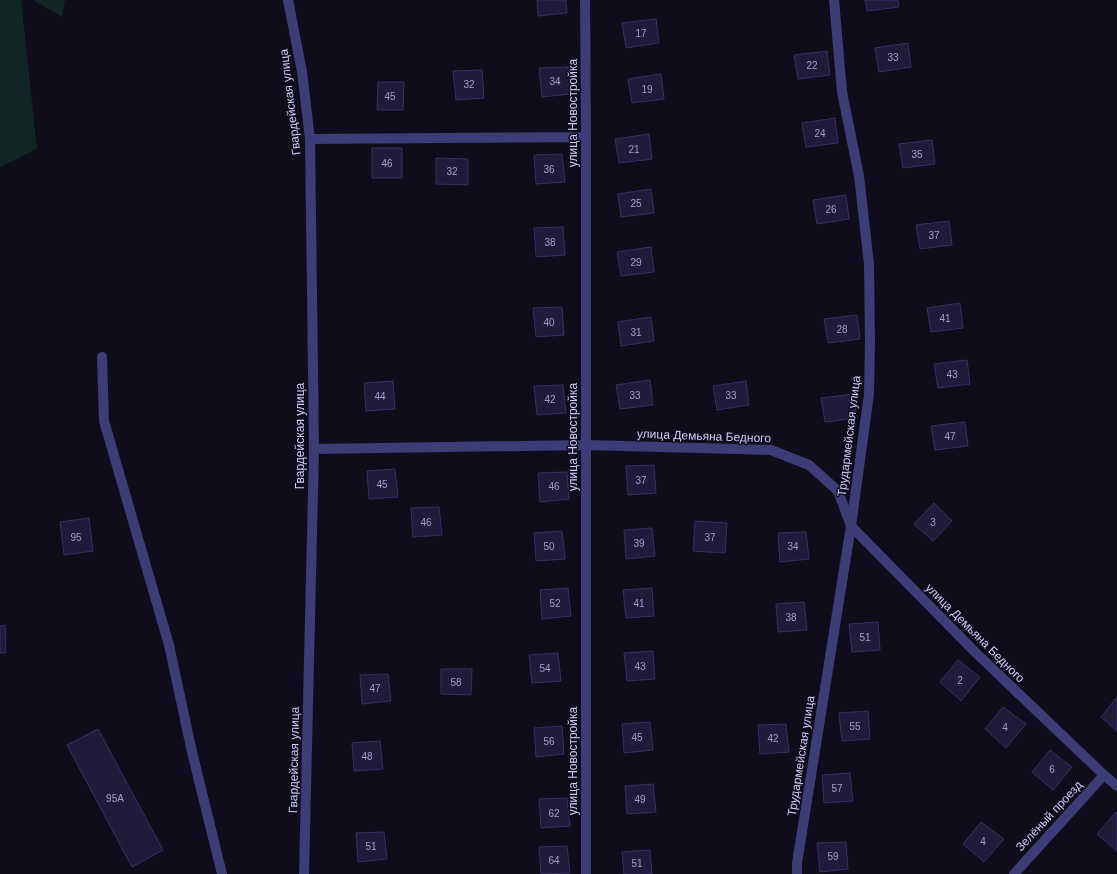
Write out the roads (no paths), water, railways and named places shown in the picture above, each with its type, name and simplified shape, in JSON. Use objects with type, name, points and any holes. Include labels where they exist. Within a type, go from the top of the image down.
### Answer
[{"type":"street","name":"Гвардейская улица","points":[[288,0],[302,72],[310,139],[314,449],[304,874]]},
{"type":"street","name":"улица Новостройка","points":[[585,0],[586,874]]},
{"type":"street","name":"Трудармейская улица","points":[[797,874],[797,863],[851,526],[869,394],[869,264],[859,176],[842,92],[834,0]]},
{"type":"street","points":[[310,139],[586,137]]},
{"type":"street","points":[[102,358],[104,421],[170,645],[192,752],[222,874]]},
{"type":"street","name":"улица Демьяна Бедного","points":[[314,449],[586,445],[771,450],[809,465],[838,491],[851,526],[975,652],[1117,786]]},
{"type":"street","name":"Зелёный проезд","points":[[1014,874],[1104,775]]}]
